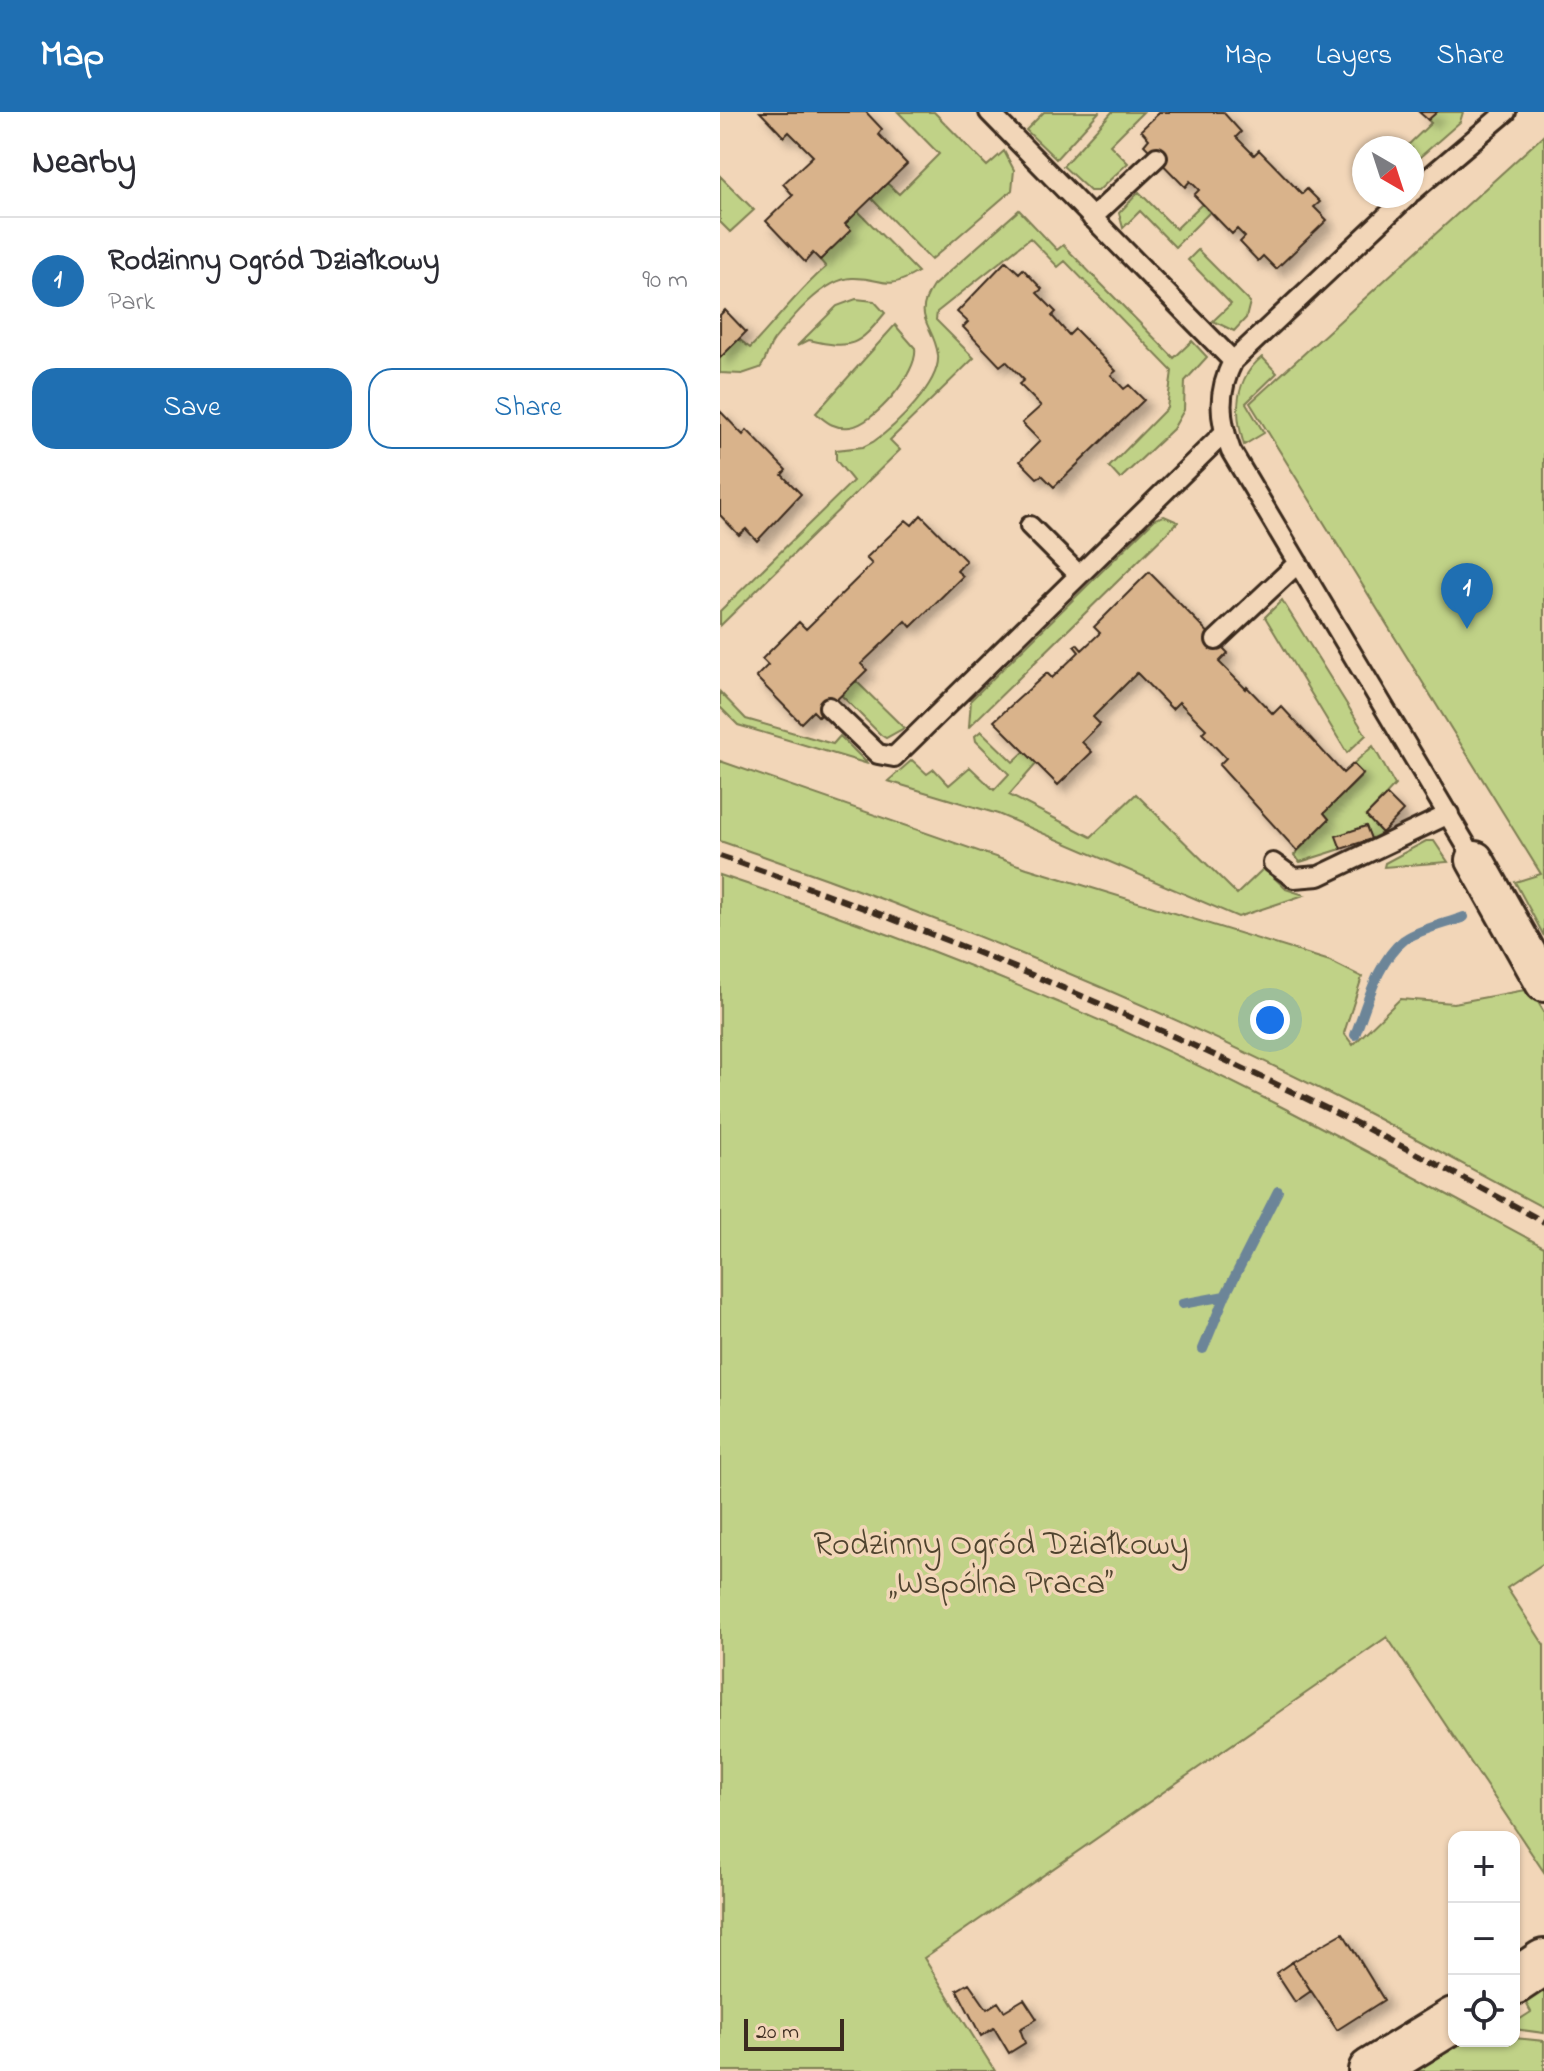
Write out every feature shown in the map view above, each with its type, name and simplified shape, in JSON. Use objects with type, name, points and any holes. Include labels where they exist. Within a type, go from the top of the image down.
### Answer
[{"type":"street","points":[[1475,860],[1544,983]]},
{"type":"street","points":[[1520,1978],[1544,1962]]},
{"type":"street","points":[[1371,2071],[1448,2024]]},
{"type":"lane","points":[[989,112],[1233,361]]},
{"type":"lane","points":[[1424,182],[1506,112]]},
{"type":"lane","points":[[1092,218],[1157,157]]},
{"type":"lane","points":[[1395,208],[1233,361],[1222,382],[1219,404],[1231,451],[1475,860]]},
{"type":"lane","points":[[829,707],[878,754],[894,757],[1224,433]]},
{"type":"lane","points":[[1030,526],[1079,575]]},
{"type":"lane","points":[[1216,640],[1298,563]]},
{"type":"lane","points":[[1273,863],[1294,878],[1319,876],[1449,814]]},
{"type":"green space","points":[[898,112],[934,112],[987,166],[1004,151],[1014,170],[1012,190],[931,260],[871,198],[887,183],[899,194],[939,154]]},
{"type":"green space","points":[[1044,112],[1099,112],[1056,159],[1026,130]]},
{"type":"green space","points":[[1112,112],[1143,112],[1110,145],[1128,163],[1098,191],[1090,191],[1063,166]]},
{"type":"green space","points":[[1437,112],[1463,112],[1460,122],[1424,154],[1424,136],[1417,136],[1431,123],[1428,120]]},
{"type":"green space","points":[[1544,135],[1544,936],[1515,882],[1541,874],[1250,403]]},
{"type":"green space","points":[[720,176],[754,210],[730,232],[720,222]]},
{"type":"green space","points":[[1139,192],[1176,229],[1202,204],[1210,212],[1175,247],[1140,211],[1123,228],[1119,213]]},
{"type":"green space","points":[[1019,210],[1057,250],[1063,245],[1174,358],[1192,341],[1207,357],[1185,381],[1184,410],[1173,429],[1120,479],[1109,467],[1167,408],[1172,371],[1065,261],[1058,267],[1030,238],[937,312],[936,320],[974,358],[890,440],[900,450],[720,626],[720,611],[853,481],[836,460],[836,450],[863,447],[873,442],[893,426],[925,391],[937,366],[938,355],[924,314],[927,297],[933,286]]},
{"type":"green space","points":[[858,211],[918,272],[898,282],[852,278],[830,285],[789,322],[772,343],[760,368],[742,374],[720,373],[720,358],[739,339],[750,348],[826,267],[820,260],[850,230],[845,224]]},
{"type":"green space","points":[[1198,250],[1250,302],[1246,318],[1234,331],[1213,321],[1231,304],[1188,260]]},
{"type":"green space","points":[[856,299],[874,301],[885,313],[868,333],[845,345],[809,340],[797,346],[837,306]]},
{"type":"green space","points":[[895,325],[915,348],[910,370],[893,396],[860,424],[840,427],[824,420],[816,413]]},
{"type":"green space","points":[[1262,357],[1277,373],[1246,403],[1264,433],[1244,445],[1238,409],[1241,386]]},
{"type":"green space","points":[[1164,516],[1178,522],[969,727],[971,700],[1155,519]]},
{"type":"green space","points":[[1282,600],[1366,735],[1347,753],[1265,617]]},
{"type":"green space","points":[[856,681],[904,728],[886,738],[881,735],[841,695]]},
{"type":"green space","points":[[720,692],[746,719],[833,744],[840,736],[868,764],[738,725],[720,707]]},
{"type":"green space","points":[[981,731],[1013,762],[1025,751],[1037,763],[1009,795],[1091,837],[1136,794],[1237,894],[1264,868],[1286,889],[1304,895],[1238,917],[998,814],[888,781],[912,760],[927,774],[934,769],[949,785],[970,767],[994,790],[1009,774],[976,741],[975,736]]},
{"type":"green space","points":[[1373,746],[1395,785],[1366,816],[1382,833],[1371,839],[1366,826],[1337,836],[1341,849],[1300,862],[1294,855],[1329,819],[1324,813],[1363,775],[1353,764]]},
{"type":"green space","points":[[720,761],[1027,868],[1330,961],[1362,977],[1344,1033],[1353,1045],[1400,999],[1454,1003],[1530,989],[1544,1012],[1544,1208],[1346,1102],[1116,993],[879,898],[720,841]]},
{"type":"green space","points":[[1426,841],[1434,841],[1448,862],[1384,867],[1385,863]]},
{"type":"green space","name":"Rodzinny Ogród Działkowy „Wspólna Praca”","points":[[720,875],[932,951],[1141,1039],[1310,1121],[1544,1247],[1544,1563],[1507,1588],[1544,1645],[1544,1872],[1520,1836],[1520,1831],[1517,1831],[1387,1637],[924,1958],[995,2071],[720,2071]]},
{"type":"green space","points":[[1544,1989],[1544,2033],[1520,2030],[1520,2019],[1531,2012],[1525,2001]]},
{"type":"green space","points":[[1520,2039],[1544,2041],[1544,2071],[1410,2071],[1449,2047],[1520,2047]]},
{"type":"building","points":[[760,112],[866,112],[882,129],[878,134],[907,164],[845,224],[851,230],[820,260],[813,253],[805,262],[766,221],[793,195],[783,184],[813,156],[789,132],[784,137]]},
{"type":"building","points":[[1160,112],[1223,112],[1241,132],[1236,137],[1254,155],[1259,150],[1302,194],[1307,189],[1320,202],[1314,207],[1327,220],[1276,269],[1263,256],[1258,261],[1240,242],[1245,237],[1237,229],[1232,234],[1194,195],[1199,190],[1190,181],[1185,187],[1144,145],[1149,139],[1141,130]]},
{"type":"building","points":[[1419,112],[1437,112],[1428,120]]},
{"type":"building","points":[[1006,261],[1019,273],[1023,269],[1042,289],[1037,293],[1056,312],[1052,316],[1069,335],[1075,329],[1116,371],[1111,375],[1124,389],[1129,385],[1144,400],[1054,487],[1042,475],[1037,478],[1020,461],[1040,441],[1022,423],[1041,406],[1019,384],[1024,380],[1006,361],[1000,366],[963,327],[968,322],[957,312]]},
{"type":"building","points":[[725,310],[746,332],[720,358],[720,315]]},
{"type":"building","points":[[720,411],[743,435],[747,430],[786,470],[782,475],[801,494],[757,541],[746,529],[739,535],[720,515]]},
{"type":"building","points":[[921,515],[966,561],[957,571],[963,576],[911,627],[906,621],[861,664],[867,670],[819,717],[813,711],[801,723],[756,677],[768,665],[762,659],[799,622],[806,629],[872,564],[866,558],[906,520],[912,525]]},
{"type":"building","points":[[1149,572],[1228,653],[1219,662],[1246,689],[1273,714],[1281,706],[1343,773],[1353,764],[1363,774],[1324,813],[1329,819],[1297,851],[1219,765],[1226,758],[1202,733],[1206,729],[1179,702],[1172,709],[1137,673],[1093,717],[1100,724],[1082,742],[1092,752],[1058,785],[994,721],[1047,673],[1052,678],[1079,652],[1074,646],[1077,644],[1082,650],[1100,633],[1094,627]]},
{"type":"building","points":[[1387,795],[1403,811],[1382,833],[1366,816]]},
{"type":"building","points":[[1366,826],[1371,839],[1341,849],[1336,836]]},
{"type":"building","points":[[1343,1933],[1384,2000],[1337,2030],[1292,1962]]},
{"type":"building","points":[[1292,1962],[1311,1991],[1295,2002],[1276,1973]]},
{"type":"building","points":[[969,1983],[987,2009],[998,2002],[1004,2011],[1024,1999],[1037,2019],[1020,2029],[1025,2043],[1009,2053],[994,2028],[981,2036],[957,1990]]},
{"type":"waterway","points":[[1355,1035],[1380,971],[1395,949],[1417,933],[1464,917]]},
{"type":"waterway","points":[[1203,1349],[1225,1296],[1278,1191]]},
{"type":"waterway","points":[[1182,1304],[1225,1296]]},
{"type":"railway","points":[[720,856],[932,934],[1140,1021],[1344,1117],[1544,1222]]},
{"type":"place","name":"Rodzinny Ogród Działkowy","points":[[1467,629]]}]
